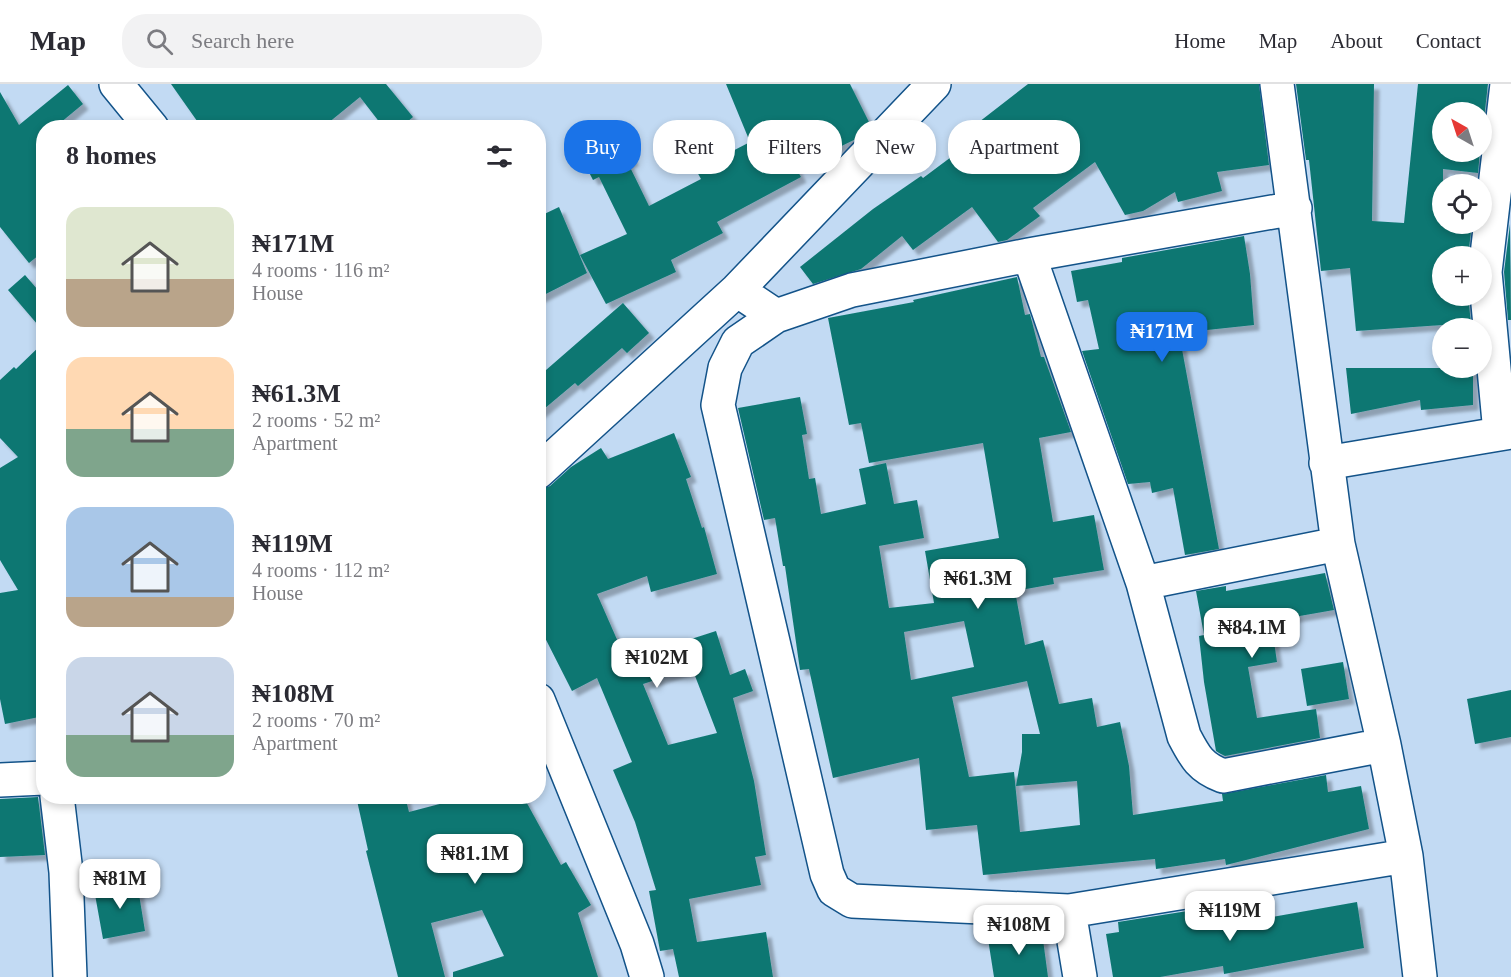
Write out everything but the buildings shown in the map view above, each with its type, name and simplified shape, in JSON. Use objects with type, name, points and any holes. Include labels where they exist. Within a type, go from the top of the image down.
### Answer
[{"type":"street","points":[[116,84],[145,120]]},
{"type":"street","points":[[1277,84],[1338,544],[1384,745],[1406,856],[1420,977]]},
{"type":"street","points":[[1326,463],[1505,433],[1485,272],[1507,84]]},
{"type":"street","points":[[546,465],[737,290],[921,89]]},
{"type":"street","points":[[1295,208],[1029,255],[852,290],[776,315],[738,342],[725,368],[718,405],[827,874],[834,890],[852,901],[1069,911],[1406,856]]},
{"type":"street","points":[[1029,255],[1143,583],[1184,736],[1206,770],[1223,776],[1384,745]]},
{"type":"street","points":[[737,290],[776,315]]},
{"type":"street","points":[[1143,583],[1338,544]]},
{"type":"street","points":[[546,720],[637,944],[647,977]]},
{"type":"street","points":[[0,780],[36,778]]},
{"type":"street","points":[[58,804],[66,872],[69,977]]},
{"type":"street","points":[[1069,911],[1080,977]]}]
